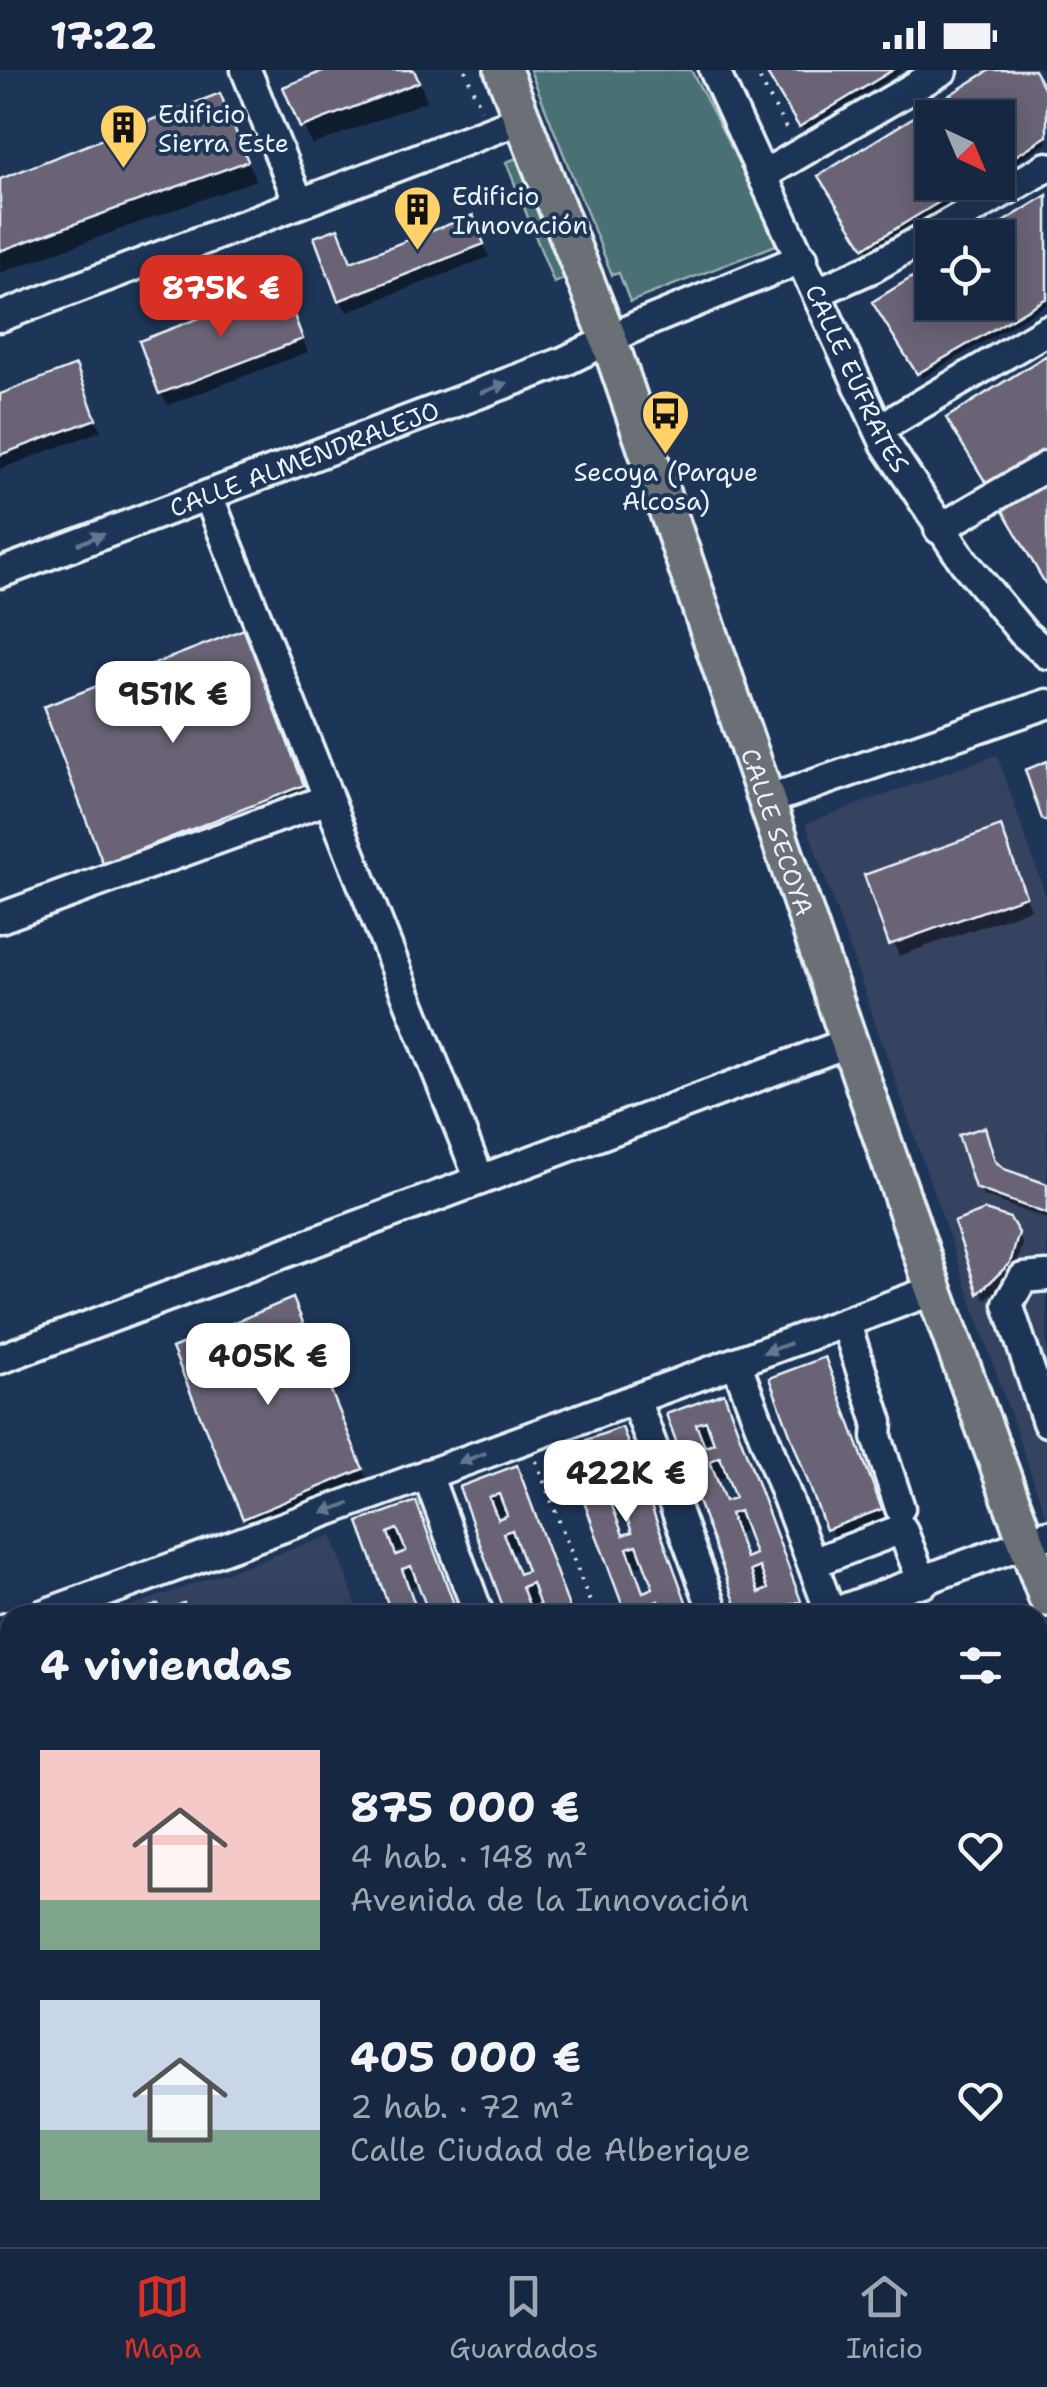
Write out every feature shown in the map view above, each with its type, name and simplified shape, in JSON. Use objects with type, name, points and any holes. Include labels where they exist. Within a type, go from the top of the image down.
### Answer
[{"type":"main road","name":"CALLE SECOYA","points":[[503,70],[608,340],[934,1290],[1038,1540],[1047,1598]]},
{"type":"street","points":[[246,70],[299,203]]},
{"type":"street","name":"CALLE EÚFRATES","points":[[714,70],[879,428],[939,529],[1022,633],[1047,654]]},
{"type":"street","points":[[764,175],[943,70]]},
{"type":"street","points":[[0,317],[522,119]]},
{"type":"street","points":[[818,292],[872,268],[1047,167]]},
{"type":"street","name":"CALLE ALMENDRALEJO","points":[[0,573],[563,362],[803,258]]},
{"type":"street","points":[[879,428],[1047,330]]},
{"type":"street","points":[[939,529],[1047,466]]},
{"type":"street","points":[[208,495],[480,1180]]},
{"type":"street","points":[[1022,633],[1047,618]]},
{"type":"street","points":[[768,800],[1047,704]]},
{"type":"street","points":[[0,918],[328,799]]},
{"type":"street","points":[[0,1359],[850,1042]]},
{"type":"street","points":[[1035,1277],[1008,1304],[1047,1422]]},
{"type":"street","points":[[72,1605],[431,1485],[527,1438],[639,1411],[741,1374],[846,1324],[934,1290]]},
{"type":"street","points":[[846,1324],[878,1422],[877,1437],[900,1508]]},
{"type":"street","points":[[741,1374],[826,1605]]},
{"type":"street","points":[[639,1411],[711,1605]]},
{"type":"street","points":[[431,1485],[475,1605]]},
{"type":"street","points":[[812,1563],[902,1529],[922,1583]]},
{"type":"street","points":[[856,1605],[1038,1540]]},
{"type":"path","points":[[465,70],[480,110]]},
{"type":"path","points":[[755,70],[800,154]]},
{"type":"path","points":[[527,1438],[591,1605]]},
{"type":"shaded area","points":[[997,755],[1047,899],[1047,1520],[806,823]]},
{"type":"shaded area","points":[[332,1535],[356,1605],[134,1605]]},
{"type":"green space","points":[[530,70],[691,70],[744,172],[776,245],[630,302],[619,273],[612,275]]},
{"type":"green space","points":[[517,158],[566,278],[554,283],[506,162]]},
{"type":"building","points":[[326,70],[414,70],[419,82],[300,128],[283,87]]},
{"type":"building","points":[[765,70],[893,70],[799,127]]},
{"type":"building","points":[[990,70],[1034,70],[1047,93],[1047,136],[1015,156],[1015,100],[941,100]]},
{"type":"building","name":"Edificio Sierra Este","points":[[220,93],[248,161],[0,251],[0,179]]},
{"type":"building","points":[[915,116],[915,200],[943,200],[864,248],[818,176]]},
{"type":"building","points":[[1047,195],[1047,298],[1015,317],[1015,220],[1006,220]]},
{"type":"building","name":"Edificio Innovación","points":[[473,215],[484,244],[338,301],[314,237],[338,228],[351,262]]},
{"type":"building","points":[[915,275],[915,320],[1009,320],[917,374],[872,302]]},
{"type":"building","points":[[283,286],[303,339],[159,394],[139,341]]},
{"type":"building","points":[[1047,355],[1047,458],[991,491],[946,418]]},
{"type":"building","points":[[76,365],[96,419],[0,455],[0,394]]},
{"type":"building","points":[[1047,479],[1047,582],[1045,583],[1000,506]]},
{"type":"building","points":[[244,629],[304,785],[103,864],[43,707]]},
{"type":"building","points":[[1047,761],[1047,822],[1042,819],[1025,770]]},
{"type":"building","points":[[1001,826],[1026,896],[889,945],[864,875]]},
{"type":"building","points":[[985,1127],[995,1161],[1004,1169],[1047,1184],[1047,1214],[975,1188],[958,1135]]},
{"type":"building","points":[[985,1210],[1010,1218],[1019,1233],[1010,1263],[978,1294],[954,1222]]},
{"type":"building","points":[[293,1298],[363,1469],[243,1519],[172,1348]]},
{"type":"building","points":[[825,1357],[882,1509],[826,1530],[769,1378]]},
{"type":"building","points":[[724,1393],[801,1601],[790,1605],[736,1605],[666,1414]],"holes":[[[706,1421],[714,1443],[705,1446],[696,1424]],[[720,1457],[735,1498],[725,1501],[710,1461]],[[739,1511],[755,1554],[746,1558],[730,1514]],[[760,1567],[768,1589],[759,1593],[751,1571]]]},
{"type":"building","points":[[622,1427],[687,1605],[659,1605],[658,1601],[622,1605],[564,1448]],"holes":[[[603,1455],[612,1477],[602,1480],[594,1458]],[[617,1491],[632,1532],[623,1535],[608,1495]],[[637,1545],[653,1588],[643,1592],[627,1548]]]},
{"type":"building","points":[[517,1465],[568,1605],[540,1605],[532,1583],[522,1587],[529,1605],[502,1605],[459,1487]],"holes":[[[499,1494],[507,1515],[498,1519],[489,1497]],[[512,1530],[527,1571],[519,1574],[503,1533]]]},
{"type":"building","points":[[416,1501],[454,1605],[426,1605],[411,1566],[402,1569],[415,1605],[388,1605],[358,1522]],"holes":[[[397,1529],[406,1551],[396,1555],[388,1533]]]},
{"type":"place","name":"Edificio Sierra Este","points":[[123,170]]},
{"type":"place","name":"Edificio Innovación","points":[[417,252]]},
{"type":"place","name":"Secoya (Parque Alcosa)","points":[[666,456]]}]
